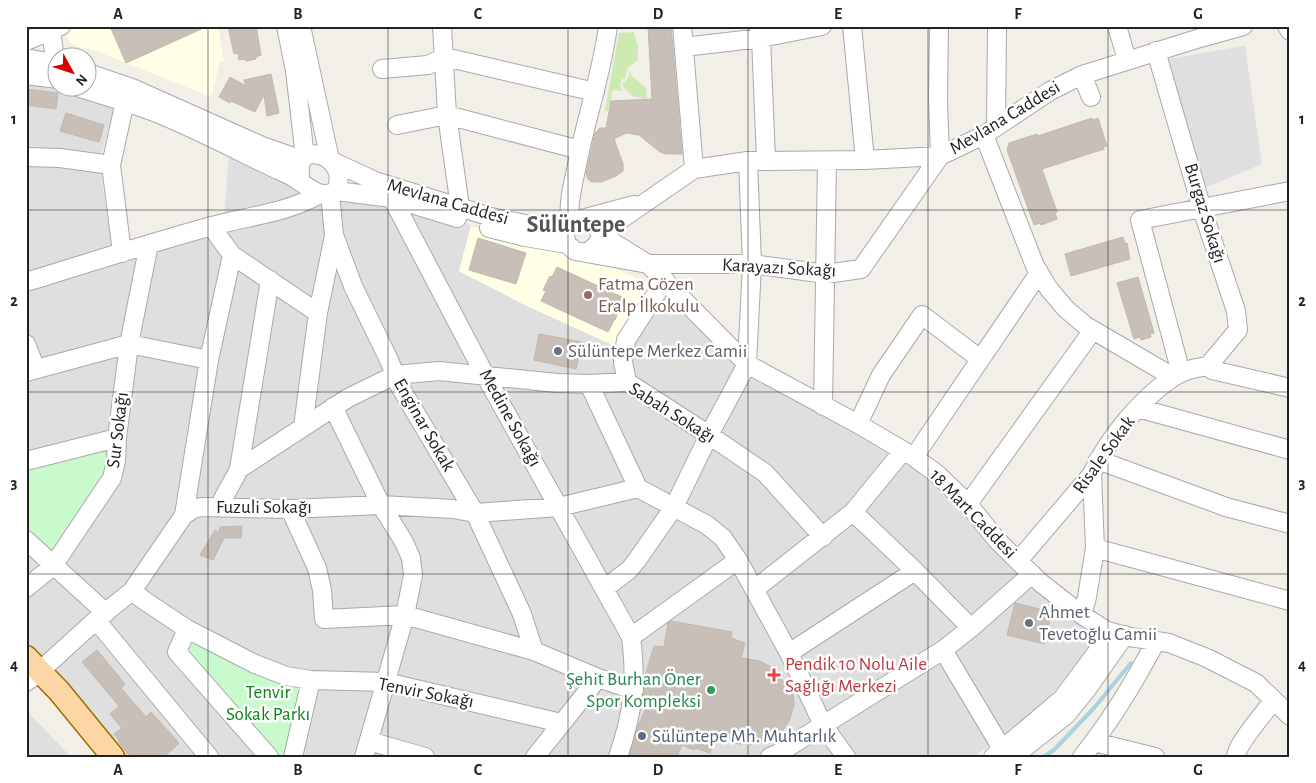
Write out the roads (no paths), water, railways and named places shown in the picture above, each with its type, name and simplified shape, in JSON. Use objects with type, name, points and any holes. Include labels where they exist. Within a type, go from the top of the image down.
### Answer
[{"type":"main road","points":[[30,672],[100,757]]},
{"type":"main road","points":[[30,672],[86,723],[112,757]]},
{"type":"street","points":[[286,26],[295,71],[304,158],[318,189]]},
{"type":"street","points":[[26,282],[211,226],[269,214],[306,202],[318,189],[338,186],[338,174],[332,161],[301,26]]},
{"type":"street","points":[[442,26],[447,115],[460,207]]},
{"type":"street","points":[[598,26],[603,26]]},
{"type":"street","points":[[573,221],[594,225],[601,234],[597,245],[587,253],[576,251],[567,244],[564,236],[573,221],[569,203],[580,150],[606,48],[608,26]]},
{"type":"street","points":[[682,26],[694,169]]},
{"type":"street","points":[[684,47],[760,32],[822,26]]},
{"type":"street","points":[[852,26],[865,160]]},
{"type":"street","points":[[939,26],[938,100],[940,156]]},
{"type":"street","points":[[997,26],[990,131],[1004,192],[1039,273],[1048,289],[1066,309],[1093,330],[1177,375]]},
{"type":"street","points":[[1117,26],[1127,60]]},
{"type":"street","name":"Mevlana Caddesi","points":[[601,234],[694,169],[766,160],[827,161],[940,156],[990,131],[1064,82],[1156,52],[1198,32],[1243,26]]},
{"type":"street","points":[[1287,26],[1290,31]]},
{"type":"street","points":[[26,41],[56,29],[54,48]]},
{"type":"street","points":[[760,32],[766,160]]},
{"type":"street","name":"Burgaz Sokağı","points":[[1156,52],[1202,209],[1236,311],[1238,330],[1208,366]]},
{"type":"street","points":[[382,69],[428,65],[445,57],[595,92]]},
{"type":"street","points":[[26,58],[48,62]]},
{"type":"street","points":[[26,75],[48,78]]},
{"type":"street","points":[[1082,75],[1091,97]]},
{"type":"street","points":[[98,77],[132,88],[262,146],[304,158]]},
{"type":"street","name":"Mevlana Caddesi","points":[[98,93],[126,101],[164,116],[318,189],[392,198],[525,238],[567,244]]},
{"type":"street","points":[[122,253],[111,165],[126,101]]},
{"type":"street","points":[[397,126],[447,115],[580,150]]},
{"type":"street","name":"Mevlana Caddesi","points":[[304,158],[318,155],[375,181],[491,217],[540,227],[573,221],[648,201]]},
{"type":"street","name":"Karayazı Sokağı","points":[[587,253],[648,264],[752,264],[826,274],[861,269],[940,156]]},
{"type":"street","points":[[26,157],[60,158],[111,165]]},
{"type":"street","points":[[605,588],[638,560],[674,507],[709,435],[747,364],[752,264],[748,161]]},
{"type":"street","points":[[823,406],[827,161]]},
{"type":"street","name":"Enginar Sokak","points":[[318,189],[353,286],[395,375],[476,513],[522,614],[534,651]]},
{"type":"street","points":[[1177,375],[1140,220],[1290,191]]},
{"type":"street","name":"Medine Sokağı","points":[[392,198],[486,377],[631,636]]},
{"type":"street","points":[[211,226],[232,255],[318,313]]},
{"type":"street","name":"18 Mart Caddesi","points":[[601,234],[648,264],[747,364],[858,424],[937,474],[968,504],[997,540],[1018,562],[1082,614],[1107,631],[1168,643],[1207,658],[1256,683],[1290,716]]},
{"type":"street","points":[[303,427],[318,313],[334,235]]},
{"type":"street","name":"Sur Sokağı","points":[[26,588],[53,566],[112,478],[116,461],[117,438],[129,344],[149,244]]},
{"type":"street","points":[[30,672],[132,591],[184,515],[209,360],[232,255]]},
{"type":"street","points":[[755,589],[853,512],[908,454],[980,359],[1039,273]]},
{"type":"street","points":[[220,506],[239,469],[270,280]]},
{"type":"street","points":[[627,382],[623,362],[626,340],[665,280]]},
{"type":"street","points":[[858,424],[881,375],[922,315],[980,359]]},
{"type":"street","points":[[968,504],[1093,330]]},
{"type":"street","points":[[26,344],[31,371],[129,344],[209,360]]},
{"type":"street","points":[[1208,366],[1212,370],[1290,388]]},
{"type":"street","name":"Risale Sokak","points":[[1018,562],[1095,467],[1119,430],[1138,408],[1177,375],[1208,366]]},
{"type":"street","name":"Sabah Sokağı","points":[[395,375],[439,371],[486,377],[589,384],[627,382],[765,473],[823,537]]},
{"type":"street","points":[[239,469],[333,407],[395,375]]},
{"type":"street","points":[[589,384],[638,488],[707,525],[723,538],[755,589],[789,653],[823,725],[846,757]]},
{"type":"street","points":[[333,407],[381,505],[404,542],[411,558],[413,575],[405,615],[367,749],[425,757]]},
{"type":"street","points":[[1138,408],[1290,450]]},
{"type":"street","points":[[26,461],[117,438]]},
{"type":"street","points":[[1082,614],[1088,596],[1095,548],[1095,467],[1226,507],[1290,524]]},
{"type":"street","name":"Fuzuli Sokağı","points":[[184,515],[195,508],[220,506],[290,509],[381,505],[452,509],[476,513],[559,507],[638,488]]},
{"type":"street","points":[[290,509],[316,568],[322,590],[324,619],[405,615],[534,651],[598,678],[634,690]]},
{"type":"street","points":[[853,512],[971,628]]},
{"type":"street","points":[[26,540],[101,617],[209,757]]},
{"type":"street","points":[[1095,548],[1290,601]]},
{"type":"street","points":[[618,757],[628,725],[634,690],[634,655],[631,636],[738,560]]},
{"type":"street","points":[[789,653],[915,571]]},
{"type":"street","points":[[770,757],[943,650],[1032,574]]},
{"type":"street","name":"Tenvir Sokağı","points":[[132,591],[188,629],[255,664],[286,676],[310,680],[386,682],[561,723]]},
{"type":"street","points":[[188,629],[177,652],[269,757]]},
{"type":"street","points":[[943,650],[1004,755],[1062,699],[1118,634]]},
{"type":"street","points":[[1082,757],[1133,684],[1156,641]]},
{"type":"street","points":[[535,757],[598,678]]},
{"type":"street","points":[[294,757],[310,680]]},
{"type":"street","points":[[1235,757],[1244,738],[1273,700]]},
{"type":"street","points":[[1094,742],[1155,757]]},
{"type":"waterway","points":[[1043,757],[1054,750],[1094,708],[1131,663]]},
{"type":"place","name":"Fatma Gözen Eralp İlkokulu","points":[[588,295]]},
{"type":"place","name":"Sülüntepe Merkez Camii","points":[[558,351]]},
{"type":"place","name":"Ahmet Tevetoğlu Camii","points":[[1029,623]]},
{"type":"place","name":"Pendik 10 Nolu Aile Sağlığı Merkezi","points":[[774,675]]},
{"type":"place","name":"Şehit Burhan Öner Spor Kompleksi","points":[[711,690]]},
{"type":"place","name":"Sülüntepe Mh. Muhtarlık","points":[[642,736]]},
{"type":"district","name":"Sülüntepe","points":[[576,225]]},
{"type":"park label","name":"Tenvir Sokak Parkı","points":[[268,703]]}]
